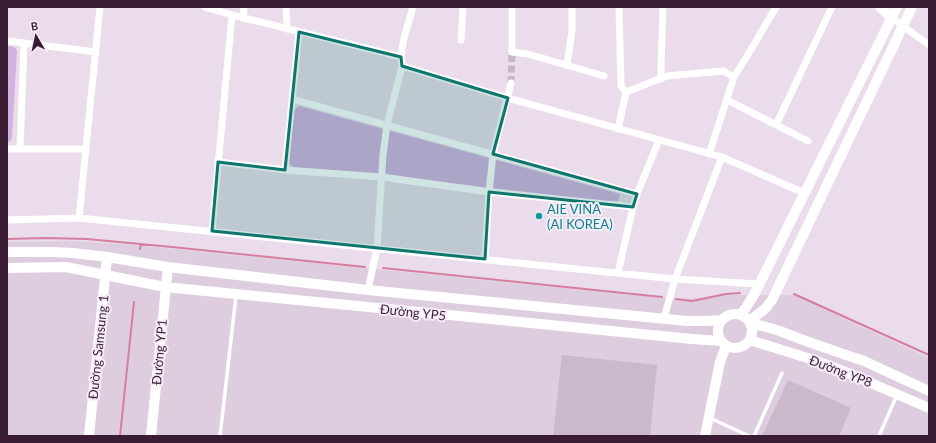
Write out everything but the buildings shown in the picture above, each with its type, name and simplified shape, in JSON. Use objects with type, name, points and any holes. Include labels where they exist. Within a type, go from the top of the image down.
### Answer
[{"type":"main road","points":[[880,7],[892,18]]},
{"type":"main road","points":[[740,315],[751,300],[897,7]]},
{"type":"main road","points":[[750,322],[771,302],[775,295],[912,7]]},
{"type":"main road","name":"Đường YP5","points":[[7,252],[53,252],[107,257],[168,267],[368,290],[664,318],[700,321],[722,320]]},
{"type":"main road","name":"Đường Samsung 1","points":[[90,436],[107,257]]},
{"type":"main road","name":"Đường YP5","points":[[7,268],[66,267],[165,287],[686,338],[723,344]]},
{"type":"main road","name":"Đường YP1","points":[[151,436],[168,267]]},
{"type":"main road","points":[[366,307],[368,290]]},
{"type":"main road","points":[[731,315],[740,315],[750,322],[752,333],[750,340],[745,346],[740,348],[731,348],[723,344],[719,337],[718,329],[722,320],[731,315]]},
{"type":"main road","name":"Đường YP8","points":[[750,322],[864,361],[929,391]]},
{"type":"main road","name":"Đường YP8","points":[[750,340],[817,361],[929,408]]},
{"type":"main road","points":[[705,436],[723,344]]},
{"type":"street","points":[[79,218],[100,7]]},
{"type":"street","points":[[205,7],[243,18],[401,57]]},
{"type":"street","points":[[243,18],[244,7]]},
{"type":"street","points":[[286,7],[287,29]]},
{"type":"street","points":[[368,290],[377,248],[383,155],[387,125],[402,66],[401,57],[406,31],[413,7]]},
{"type":"street","points":[[461,40],[463,7]]},
{"type":"street","points":[[512,7],[512,52],[528,54],[604,76]]},
{"type":"street","points":[[567,65],[572,31],[572,7]]},
{"type":"street","points":[[619,7],[621,86],[626,92]]},
{"type":"street","points":[[661,79],[663,7]]},
{"type":"street","points":[[709,154],[734,77],[776,7]]},
{"type":"street","points":[[776,125],[832,7]]},
{"type":"street","points":[[212,231],[232,15]]},
{"type":"street","points":[[892,18],[929,45]]},
{"type":"street","points":[[285,170],[299,32]]},
{"type":"street","points":[[7,41],[96,52]]},
{"type":"street","points":[[20,149],[24,43]]},
{"type":"street","points":[[402,66],[508,98],[722,157],[804,193]]},
{"type":"street","points":[[626,92],[667,76],[723,71],[734,77]]},
{"type":"street","points":[[485,259],[489,192],[494,154],[511,83]]},
{"type":"street","points":[[618,129],[626,92]]},
{"type":"street","points":[[292,99],[637,194]]},
{"type":"street","points":[[727,100],[808,141]]},
{"type":"street","points":[[618,273],[637,194],[659,140]]},
{"type":"street","points":[[7,150],[86,149]]},
{"type":"street","points":[[664,318],[675,279],[722,157]]},
{"type":"street","points":[[218,162],[285,170],[382,177],[489,192],[633,207]]},
{"type":"street","points":[[7,220],[79,218],[675,279],[759,284]]},
{"type":"lane","points":[[220,436],[236,294]]},
{"type":"lane","points":[[754,436],[782,373]]},
{"type":"lane","points":[[879,436],[898,394]]},
{"type":"lane","points":[[709,418],[749,436]]},
{"type":"highlighted area","points":[[299,32],[401,57],[402,66],[508,98],[493,154],[637,194],[633,207],[489,192],[485,259],[212,231],[218,162],[285,170]]},
{"type":"shaded area","points":[[7,46],[14,47],[17,50],[12,138],[7,143]]},
{"type":"shaded area","points":[[299,106],[620,194],[618,201],[604,201],[407,178],[294,168],[289,163],[294,110]]},
{"type":"shaded area","points":[[71,241],[123,244],[653,297],[691,299],[732,295],[794,295],[929,358],[929,436],[7,436],[7,242]]},
{"type":"waterway","points":[[7,239],[87,239],[365,267]]},
{"type":"waterway","points":[[140,249],[141,244]]},
{"type":"waterway","points":[[383,268],[662,297]]},
{"type":"waterway","points":[[676,299],[692,301],[726,294],[740,293]]},
{"type":"waterway","points":[[794,294],[929,355]]},
{"type":"waterway","points":[[120,436],[134,302]]},
{"type":"tunnel","points":[[511,83],[512,52]]},
{"type":"place","name":"AIE VINA (AI KOREA)","points":[[539,216]]}]
